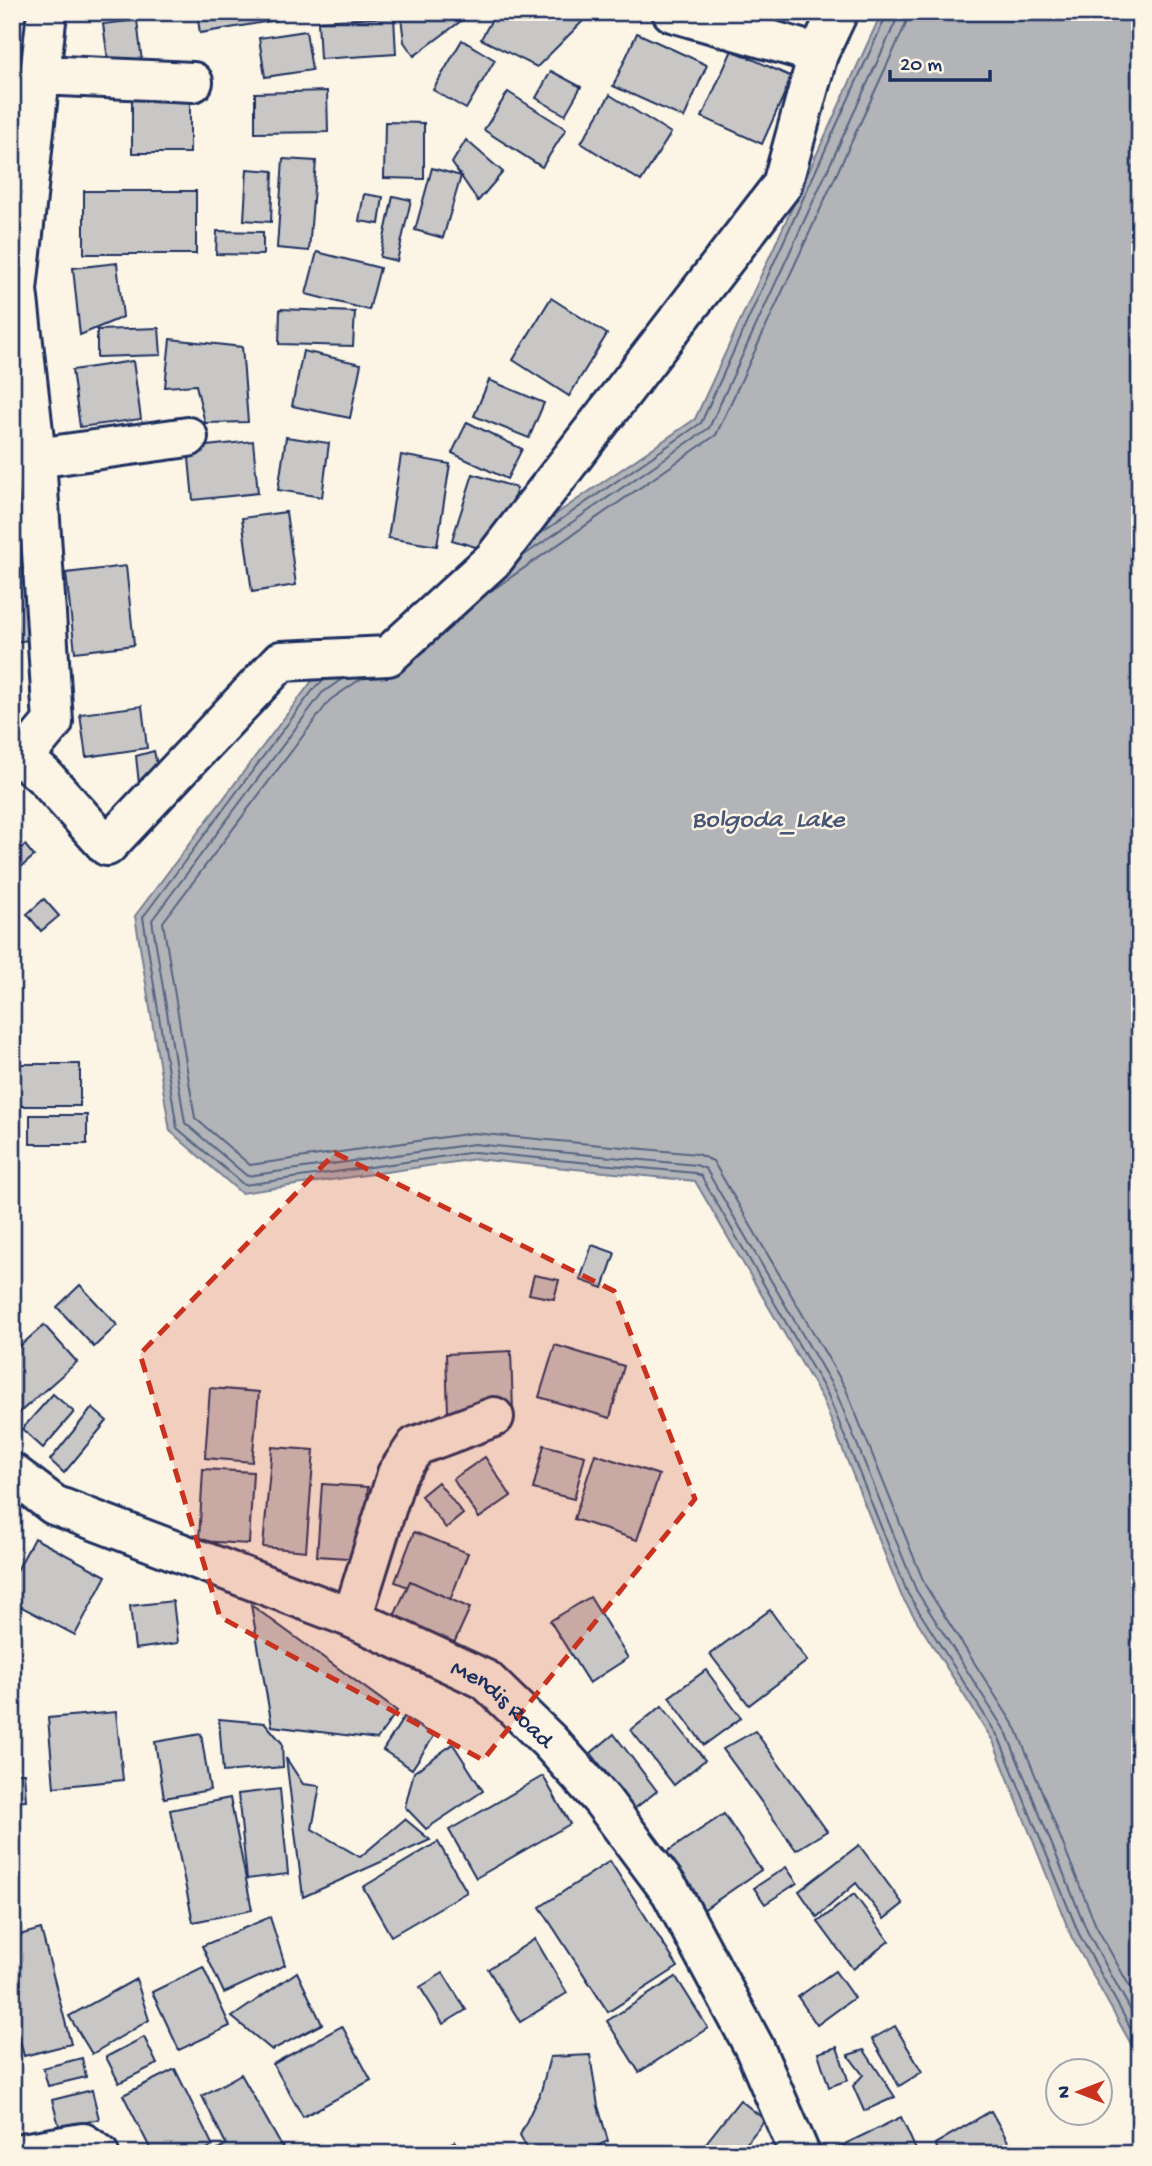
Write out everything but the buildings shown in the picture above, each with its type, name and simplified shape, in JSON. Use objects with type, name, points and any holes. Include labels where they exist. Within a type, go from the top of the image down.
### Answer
[{"type":"street","points":[[47,12],[17,290],[36,458],[53,722],[18,760],[45,777],[107,846],[281,661],[387,656],[494,559],[782,185],[818,54],[838,12]]},
{"type":"street","points":[[672,12],[818,54]]},
{"type":"street","points":[[40,75],[193,82]]},
{"type":"street","points":[[36,458],[188,437]]},
{"type":"street","points":[[352,1618],[397,1474],[416,1446],[494,1417]]},
{"type":"street","name":"Mendis Road","points":[[12,1473],[54,1505],[352,1618],[485,1680],[549,1741],[602,1800],[671,1892],[754,2047],[800,2154]]},
{"type":"street","points":[[16,2154],[83,2143],[99,2154]]},
{"type":"highlighted area","points":[[335,1153],[614,1291],[695,1499],[483,1760],[220,1617],[140,1354]]},
{"type":"water","name":"Bolgoda_Lake","points":[[882,12],[1140,12],[1140,2060],[1072,1938],[993,1741],[902,1597],[822,1398],[695,1181],[476,1159],[241,1193],[170,1131],[135,916],[312,681],[695,419]]}]
